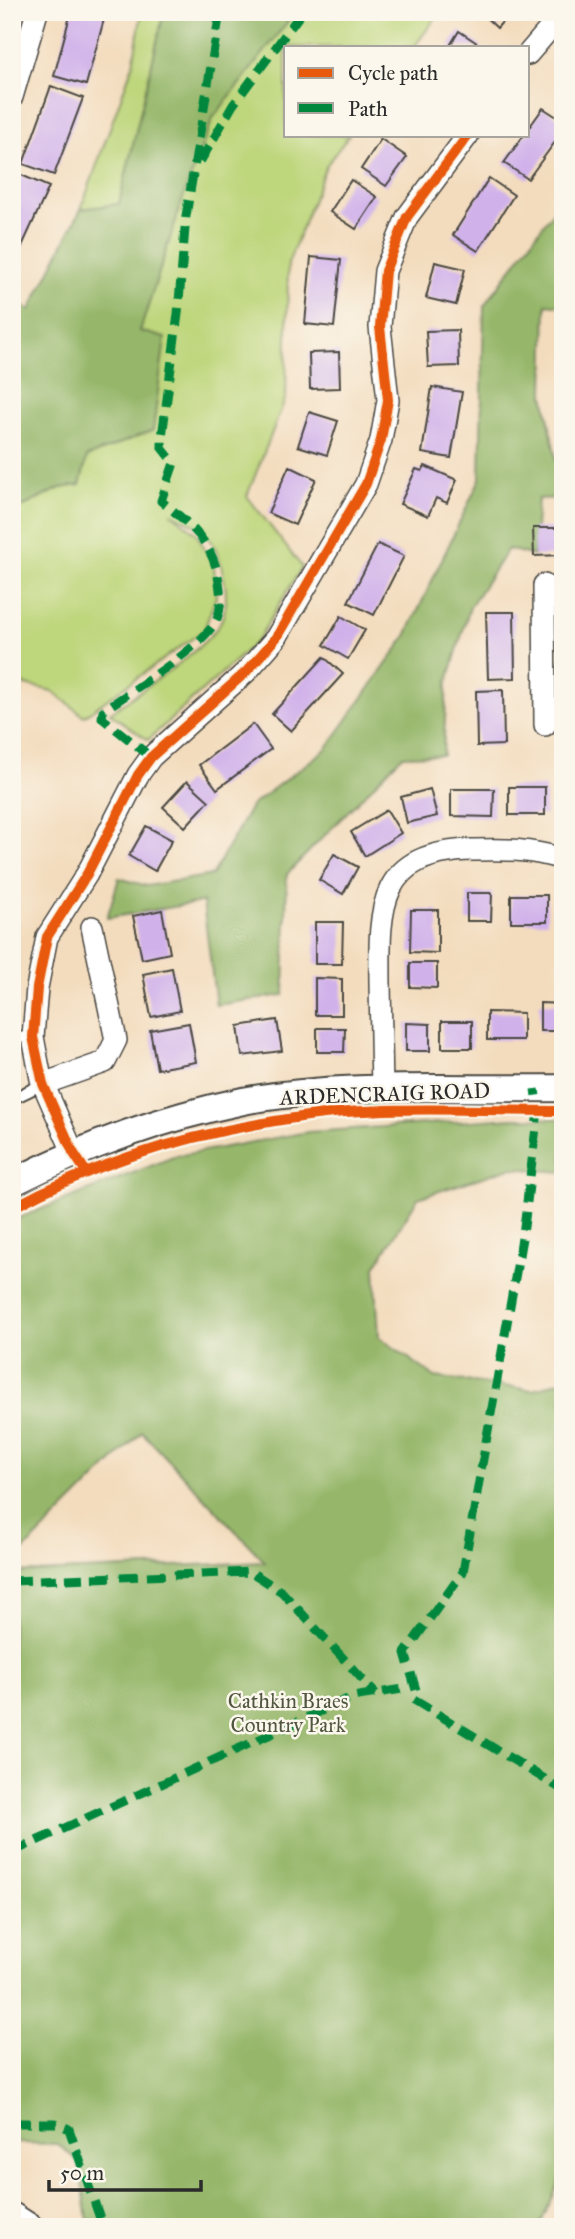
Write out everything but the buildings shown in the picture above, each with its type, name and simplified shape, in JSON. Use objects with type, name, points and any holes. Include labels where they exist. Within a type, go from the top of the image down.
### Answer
[{"type":"street","points":[[12,97],[37,12]]},
{"type":"street","points":[[530,51],[548,26],[563,13]]},
{"type":"street","points":[[73,1152],[22,1038],[37,988],[47,937],[87,874],[138,775],[151,757],[246,672],[276,638],[366,484],[381,440],[388,400],[380,327],[385,271],[407,217],[467,136]]},
{"type":"street","points":[[544,585],[553,615],[545,725]]},
{"type":"street","points":[[382,1091],[380,916],[394,881],[432,853],[449,850],[528,849],[563,859]]},
{"type":"street","points":[[43,1084],[105,1062],[116,1040],[92,927]]},
{"type":"street","name":"ARDENCRAIG ROAD","points":[[12,1182],[73,1152],[166,1119],[245,1101],[313,1093],[563,1088]]},
{"type":"street","points":[[12,2216],[29,2227]]},
{"type":"lane","points":[[12,1099],[43,1084]]},
{"type":"green space","points":[[142,12],[164,12],[119,204],[81,209],[133,64]]},
{"type":"green space","points":[[164,12],[295,12],[213,118],[184,195],[140,331],[165,338],[153,430],[87,457],[80,485],[60,488],[12,512],[12,301],[30,310],[81,209],[119,204]]},
{"type":"green space","points":[[295,12],[440,12],[415,46],[284,46],[284,136],[348,136],[326,166],[288,264],[286,397],[247,496],[302,567],[257,641],[148,740],[110,713],[187,657],[214,632],[221,621],[226,588],[215,547],[198,527],[171,513],[196,533],[214,566],[216,597],[204,630],[84,716],[52,691],[12,682],[12,512],[60,488],[80,484],[87,457],[153,430],[140,331],[184,195],[213,118]]},
{"type":"green space","points":[[563,198],[563,306],[546,304],[544,394],[563,498],[538,499],[534,556],[508,549],[470,607],[447,684],[443,755],[402,756],[287,874],[284,995],[216,1005],[203,902],[107,918],[119,878],[147,886],[212,875],[252,805],[326,749],[405,638],[480,479],[484,306]]},
{"type":"green space","name":"Cathkin Braes Country Park","points":[[514,1118],[563,1119],[563,1172],[510,1168],[418,1198],[375,1267],[379,1337],[435,1377],[533,1390],[563,1380],[563,2175],[539,2227],[89,2227],[79,2162],[58,2144],[12,2143],[12,1573],[265,1562],[142,1432],[12,1562],[12,1225],[21,1217],[176,1156],[308,1132]]},
{"type":"marked path","points":[[151,757],[102,718],[103,711],[198,642],[217,619],[220,605],[216,568],[206,545],[191,526],[161,501],[174,463],[162,448],[162,437],[178,314],[186,216],[220,12]]},
{"type":"marked path","points":[[200,162],[233,105],[302,12]]},
{"type":"marked path","points":[[416,1690],[405,1653],[463,1572],[524,1227],[538,1111],[535,1089]]},
{"type":"marked path","points":[[372,1112],[382,1091]]},
{"type":"marked path","points":[[12,1581],[251,1572],[282,1592],[376,1694]]},
{"type":"marked path","points":[[12,1852],[352,1697],[403,1689]]},
{"type":"marked path","points":[[414,1700],[563,1790]]},
{"type":"marked path","points":[[12,2123],[56,2123],[69,2129],[102,2224],[107,2227]]},
{"type":"cycle path","points":[[86,1172],[73,1152],[43,1084],[33,1037],[37,988],[47,937],[87,874],[138,775],[151,757],[246,672],[276,638],[366,484],[381,440],[388,400],[380,327],[385,271],[407,217],[467,136]]},
{"type":"cycle path","points":[[12,1208],[116,1161],[189,1139],[264,1123],[364,1111],[563,1111]]}]
